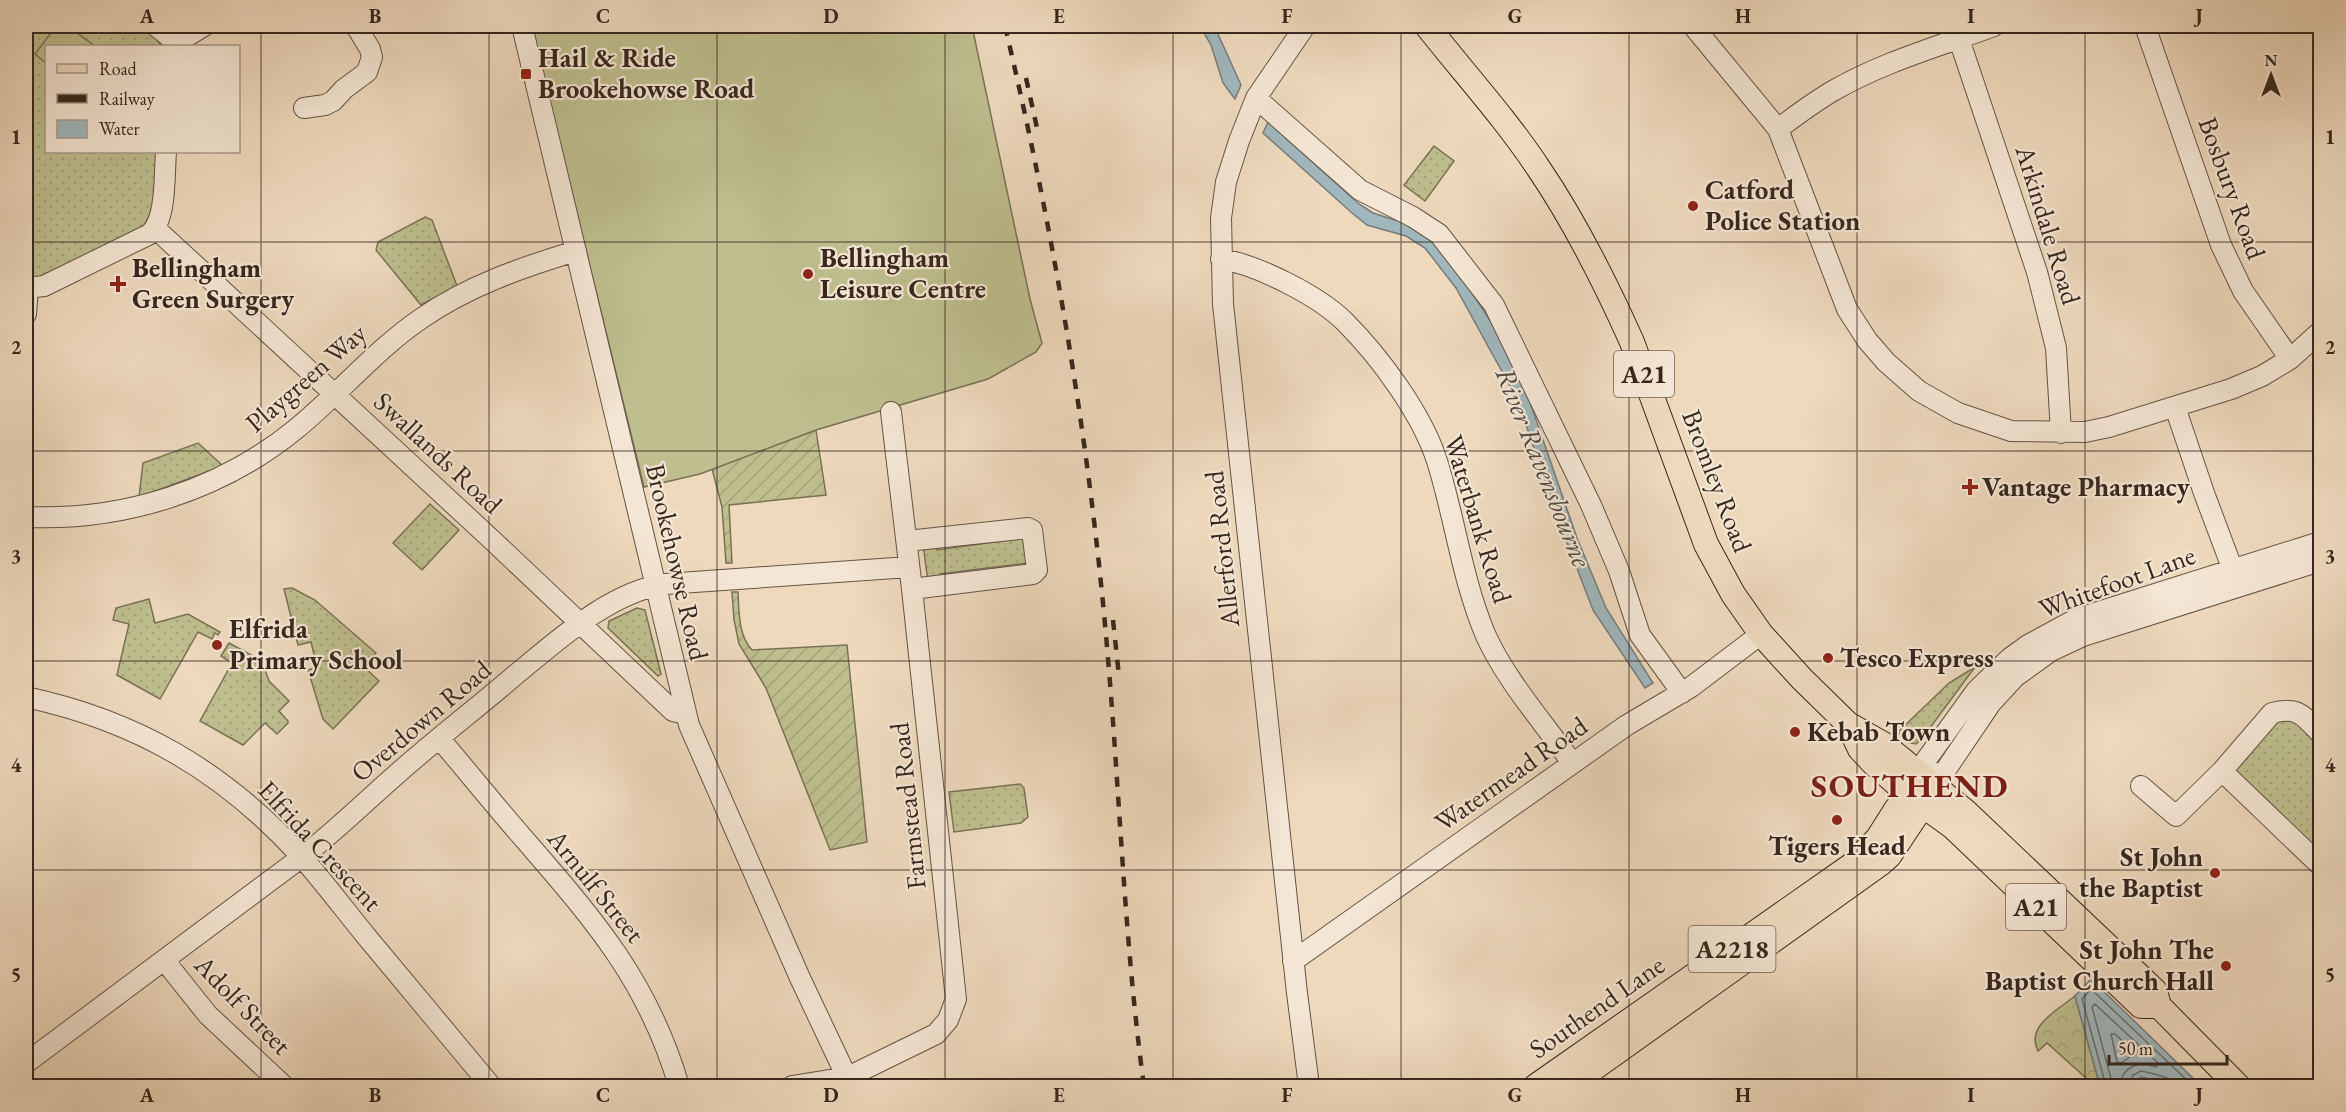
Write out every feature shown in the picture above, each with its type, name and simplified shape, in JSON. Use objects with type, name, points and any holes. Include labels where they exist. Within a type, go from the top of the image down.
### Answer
[{"type":"main road","name":"Bromley Road","points":[[1427,26],[1538,168],[1568,217],[1632,342],[1706,544],[1733,594],[1761,634],[1848,724],[1860,749],[1920,789],[1938,815],[2141,1006],[2159,1006],[2238,1086]]},
{"type":"main road","name":"Southend Lane","points":[[1536,1086],[1648,1019],[1837,886],[1867,852],[1897,808],[1920,789]]},
{"type":"main road","name":"Southend Lane","points":[[1569,1086],[1648,1019]]},
{"type":"street","points":[[156,26],[167,34],[174,45],[204,26]]},
{"type":"street","points":[[304,108],[325,105],[333,101],[344,89],[367,72],[372,57],[370,49],[356,26]]},
{"type":"street","name":"Brookehowse Road","points":[[522,26],[686,714],[694,738],[800,978],[850,1082]]},
{"type":"street","name":"Allerford Road","points":[[1305,26],[1256,98],[1239,141],[1226,182],[1221,218],[1221,259],[1223,304],[1293,961],[1309,1086]]},
{"type":"street","points":[[1693,26],[1778,129],[1847,309],[1867,340],[1886,362],[1919,391],[1958,413],[2011,431],[2061,433],[2085,432],[2109,427],[2175,407],[2262,376],[2290,359],[2320,332]]},
{"type":"street","points":[[1778,129],[1832,92],[1854,81],[1901,59],[1994,26]]},
{"type":"street","name":"Bosbury Road","points":[[2145,26],[2221,245],[2243,291],[2290,359]]},
{"type":"street","name":"Arkindale Road","points":[[1959,39],[2037,272],[2056,348],[2061,433]]},
{"type":"street","points":[[1256,98],[1360,190],[1413,217],[1439,234],[1494,305],[1592,505],[1619,571],[1640,635],[1682,693]]},
{"type":"street","points":[[26,314],[27,288],[44,286],[150,234],[156,228],[160,213],[166,153]]},
{"type":"street","name":"Swallands Road","points":[[156,228],[673,711],[686,714]]},
{"type":"street","name":"Playgreen Way","points":[[26,517],[77,517],[106,513],[170,498],[203,486],[249,462],[273,446],[296,428],[395,337],[443,305],[515,271],[576,251]]},
{"type":"street","name":"Waterbank Road","points":[[1221,259],[1241,262],[1314,299],[1344,321],[1399,387],[1418,419],[1436,458],[1453,516],[1460,556],[1486,636],[1509,675],[1572,763]]},
{"type":"street","points":[[2175,407],[2236,578]]},
{"type":"street","name":"Farmstead Road","points":[[792,1086],[850,1082],[936,1034],[948,1020],[956,999],[891,412]]},
{"type":"street","points":[[907,541],[1028,528],[1032,530],[1037,570],[1034,574],[912,589]]},
{"type":"street","name":"Whitefoot Lane","points":[[2236,578],[2320,542]]},
{"type":"street","name":"Whitefoot Lane","points":[[1920,789],[1926,760],[1976,691],[2010,658],[2028,645],[2076,619],[2236,578],[2320,561]]},
{"type":"street","name":"Overdown Road","points":[[26,1063],[330,836],[439,738],[581,623],[617,602],[656,585],[909,567]]},
{"type":"street","name":"Watermead Road","points":[[1293,961],[1627,724],[1682,693],[1761,634]]},
{"type":"street","name":"Elfrida Crescent","points":[[26,697],[55,703],[103,718],[134,731],[183,756],[243,800],[302,857],[491,1086]]},
{"type":"street","points":[[2141,786],[2176,816],[2222,771],[2272,713],[2282,710],[2297,712],[2304,715],[2320,733]]},
{"type":"street","name":"Arnulf Street","points":[[439,738],[590,915],[616,951],[650,1010],[679,1086]]},
{"type":"street","points":[[2222,771],[2320,865]]},
{"type":"street","name":"Adolf Street","points":[[164,960],[208,1015],[284,1086]]},
{"type":"green space","points":[[26,26],[140,26],[153,35],[161,45],[45,45],[45,153],[158,153],[156,182],[150,214],[140,230],[37,278],[26,278]]},
{"type":"green space","points":[[56,26],[67,26],[94,45],[45,45],[45,62],[35,54]]},
{"type":"green space","name":"Bellingham Leisure Centre","points":[[531,26],[972,26],[1030,299],[1042,343],[1036,352],[988,379],[816,430],[700,474],[644,487]]},
{"type":"green space","points":[[1434,146],[1454,161],[1425,201],[1404,185]]},
{"type":"green space","points":[[425,217],[432,220],[457,286],[421,305],[376,250],[378,242]]},
{"type":"green space","points":[[816,430],[826,495],[729,505],[732,563],[726,563],[722,507],[712,469]]},
{"type":"green space","points":[[198,443],[223,466],[139,497],[143,463]]},
{"type":"green space","points":[[430,504],[459,530],[422,570],[393,543]]},
{"type":"green space","points":[[1023,538],[1027,563],[940,574],[940,581],[928,582],[923,544],[936,542],[937,550]]},
{"type":"green space","points":[[292,588],[315,600],[376,653],[364,667],[379,681],[333,729],[323,719],[308,670],[317,667],[311,642],[298,645],[284,589]]},
{"type":"green space","points":[[732,592],[738,592],[742,630],[752,650],[847,645],[867,842],[830,850],[766,688],[739,644]]},
{"type":"green space","points":[[149,599],[155,623],[188,614],[220,632],[218,635],[215,633],[212,639],[198,632],[160,699],[117,675],[129,624],[113,620],[116,608]]},
{"type":"green space","points":[[637,608],[645,610],[661,674],[658,676],[608,628],[609,621]]},
{"type":"green space","points":[[229,643],[262,661],[269,681],[289,701],[279,711],[288,723],[277,734],[265,723],[243,745],[200,721],[232,663],[221,656]]},
{"type":"green space","points":[[1975,667],[1921,740],[1916,744],[1907,742],[1898,732],[1949,683]]},
{"type":"green space","points":[[2297,719],[2320,744],[2320,859],[2231,768],[2274,720]]},
{"type":"green space","points":[[1020,784],[1024,788],[1028,817],[1021,823],[954,832],[949,792]]},
{"type":"green space","points":[[2075,996],[2100,1086],[2095,1086],[2047,1043],[2038,1051],[2035,1042],[2036,1034],[2045,1019]]},
{"type":"water","points":[[1200,26],[1212,26],[1217,32],[1241,85],[1235,99],[1223,83],[1211,45]]},
{"type":"water","name":"River Ravensbourne","points":[[1268,122],[1359,204],[1373,213],[1410,225],[1434,240],[1465,282],[1495,328],[1523,382],[1577,538],[1606,608],[1653,683],[1645,688],[1593,610],[1511,388],[1456,288],[1425,248],[1406,236],[1367,225],[1352,213],[1263,133]]},
{"type":"water","points":[[2091,979],[2202,1086],[2176,1087],[2141,1077],[2135,1081],[2134,1086],[2100,1086],[2075,996]]},
{"type":"railway","points":[[1005,26],[1054,257],[1090,490],[1112,702],[1127,922],[1144,1086]]},
{"type":"railway","points":[[1026,78],[1037,128]]},
{"type":"railway","points":[[1113,620],[1119,676]]},
{"type":"place","name":"Hail & Ride Brookehowse Road","points":[[526,74]]},
{"type":"place","name":"Catford Police Station","points":[[1693,206]]},
{"type":"place","name":"Bellingham Leisure Centre","points":[[808,274]]},
{"type":"place","name":"Bellingham Green Surgery","points":[[118,284]]},
{"type":"place","name":"Vantage Pharmacy","points":[[1970,487]]},
{"type":"place","name":"Elfrida Primary School","points":[[217,645]]},
{"type":"place","name":"Tesco Express","points":[[1828,658]]},
{"type":"place","name":"Kebab Town","points":[[1795,732]]},
{"type":"place","name":"Tigers Head","points":[[1837,820]]},
{"type":"place","name":"St John the Baptist","points":[[2215,873]]},
{"type":"place","name":"St John The Baptist Church Hall","points":[[2226,966]]},
{"type":"district","name":"SOUTHEND","points":[[1910,785]]}]
